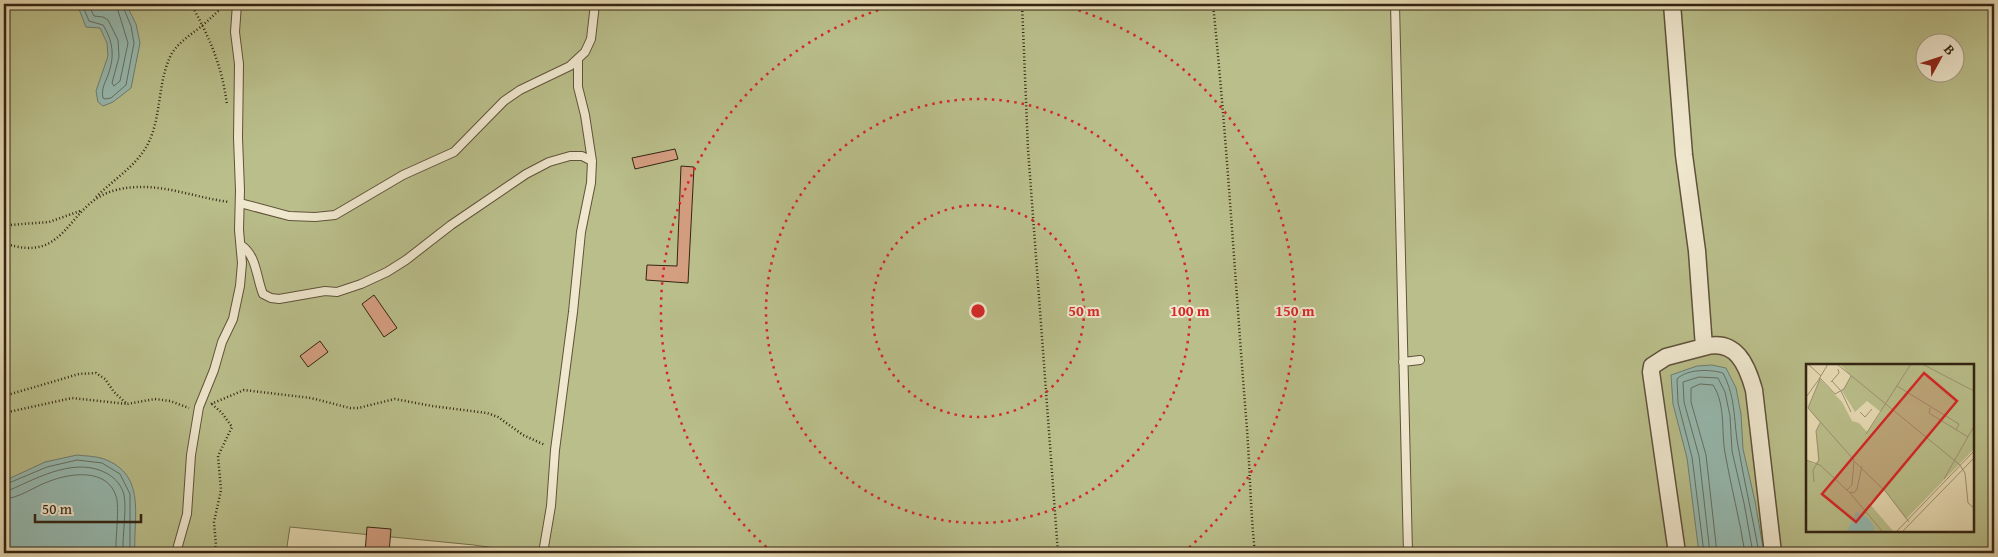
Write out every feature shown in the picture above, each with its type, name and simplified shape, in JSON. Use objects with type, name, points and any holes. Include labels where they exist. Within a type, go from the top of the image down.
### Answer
[{"type":"street","points":[[1672,4],[1684,155],[1697,250],[1704,347]]},
{"type":"street","points":[[1677,553],[1651,372],[1652,366],[1666,358],[1704,347],[1723,346],[1731,348],[1738,354],[1750,376],[1754,390],[1773,553]]},
{"type":"lane","points":[[176,553],[186,514],[190,455],[199,407],[214,370],[222,342],[233,318],[240,286],[242,245],[239,230],[239,64],[235,32],[237,4]]},
{"type":"lane","points":[[240,203],[289,216],[316,217],[335,215],[404,175],[454,152],[504,101],[520,90],[570,66],[585,52],[591,39],[595,4]]},
{"type":"lane","points":[[1395,4],[1408,553]]},
{"type":"lane","points":[[543,553],[551,506],[555,450],[573,312],[581,232],[591,183],[592,161],[578,87],[578,59]]},
{"type":"lane","points":[[242,245],[248,250],[253,259],[263,294],[271,298],[325,291],[337,292],[387,272],[500,191],[549,162],[570,156],[582,156],[592,161]]},
{"type":"lane","points":[[1403,362],[1420,360]]},
{"type":"path","points":[[191,4],[216,54],[224,87],[227,111]]},
{"type":"path","points":[[4,243],[22,248],[43,246],[57,240],[69,228],[81,211],[138,158],[146,147],[156,118],[165,70],[173,53],[184,39],[226,4]]},
{"type":"path","points":[[1022,4],[1028,149],[1058,553]]},
{"type":"path","points":[[1213,4],[1224,111],[1255,553]]},
{"type":"path","points":[[95,198],[115,190],[160,187],[240,203]]},
{"type":"path","points":[[4,224],[10,226],[49,222],[81,211]]},
{"type":"path","points":[[4,396],[79,374],[96,373],[105,379],[114,392],[127,404]]},
{"type":"path","points":[[4,414],[72,398],[127,404],[155,400],[170,402],[188,408],[199,407],[212,404],[244,390],[311,398],[350,408],[358,408],[387,400],[408,401],[488,413],[498,417],[523,435],[555,450]]},
{"type":"path","points":[[212,404],[222,413],[232,427],[218,456],[221,490],[214,522],[216,546],[214,553]]},
{"type":"green space","points":[[4,4],[1994,4],[1994,553],[529,553],[474,545],[290,527],[286,553],[4,553]]},
{"type":"water","points":[[77,4],[126,4],[136,24],[140,43],[131,88],[113,102],[103,106],[98,102],[96,91],[108,56],[107,43],[100,28],[86,27]]},
{"type":"water","points":[[1712,365],[1726,368],[1736,388],[1741,414],[1743,449],[1764,553],[1699,553],[1687,458],[1673,404],[1671,375],[1697,366]]},
{"type":"water","points":[[77,455],[104,459],[118,466],[127,475],[135,498],[135,553],[4,553],[4,481],[45,462]]},
{"type":"building","points":[[675,149],[678,159],[635,169],[632,158]]},
{"type":"building","points":[[681,166],[694,167],[688,283],[646,280],[647,265],[677,266]]},
{"type":"building","points":[[374,295],[397,328],[384,337],[362,304]]},
{"type":"building","points":[[320,341],[328,352],[308,367],[300,356]]},
{"type":"building","points":[[367,527],[391,529],[389,553],[365,553]]}]
